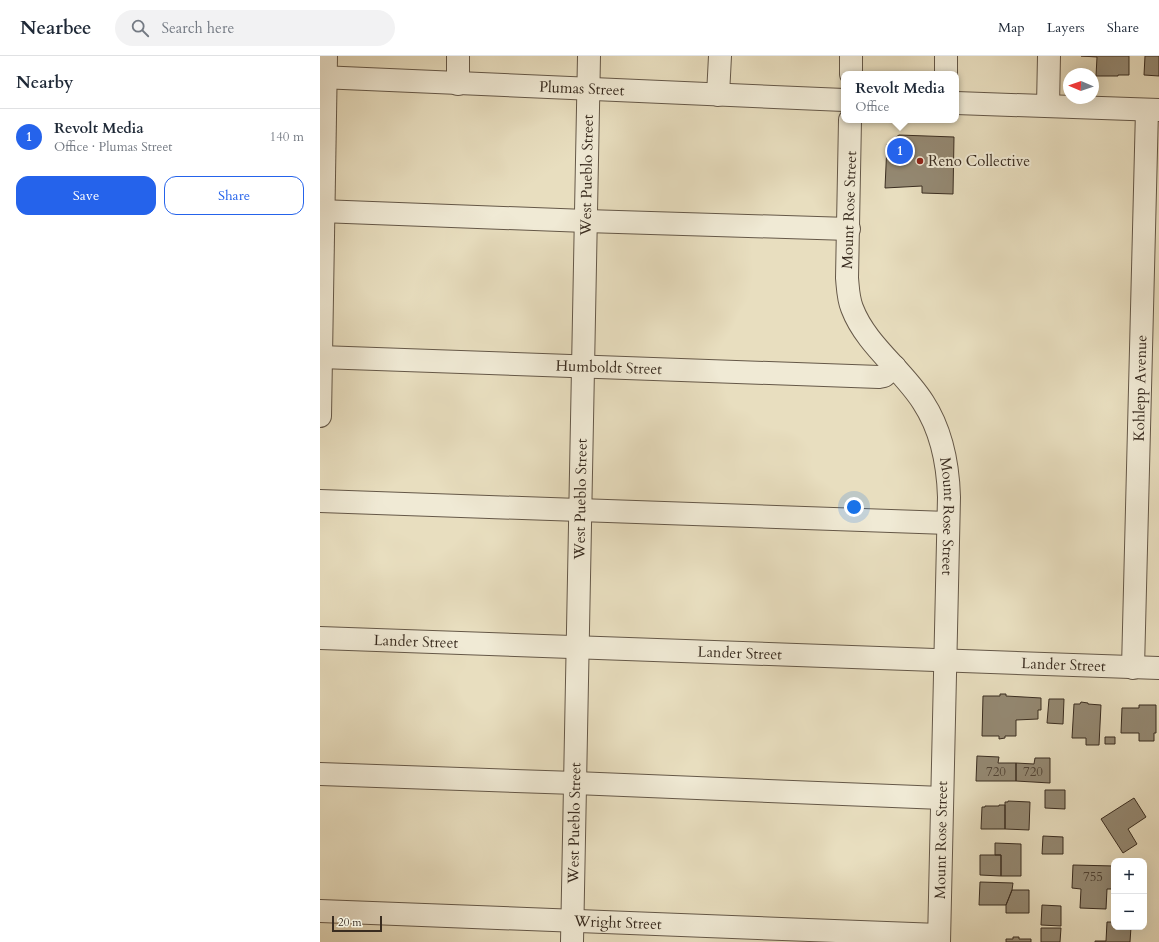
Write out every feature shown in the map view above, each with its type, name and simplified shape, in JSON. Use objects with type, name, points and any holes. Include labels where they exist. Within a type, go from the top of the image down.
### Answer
[{"type":"street","points":[[458,56],[458,84]]},
{"type":"street","name":"West Pueblo Street","points":[[572,942],[589,56]]},
{"type":"street","points":[[718,95],[720,56]]},
{"type":"street","points":[[851,56],[851,71]]},
{"type":"street","points":[[946,56],[946,71]]},
{"type":"street","points":[[1048,106],[1049,56]]},
{"type":"street","points":[[320,416],[324,70]]},
{"type":"street","name":"Plumas Street","points":[[324,70],[458,84],[841,100]]},
{"type":"street","points":[[959,104],[1153,110]]},
{"type":"street","name":"Kohlepp Avenue","points":[[1133,668],[1153,110]]},
{"type":"street","name":"Mount Rose Street","points":[[850,123],[847,278],[848,295],[851,307],[866,335],[912,385],[932,416],[945,453],[948,477],[939,939]]},
{"type":"street","points":[[322,211],[849,229]]},
{"type":"street","name":"Humboldt Street","points":[[321,357],[879,377],[895,367]]},
{"type":"street","points":[[320,501],[948,523]]},
{"type":"street","name":"Lander Street","points":[[320,638],[1159,668]]},
{"type":"street","points":[[320,774],[942,798]]},
{"type":"street","name":"Wright Street","points":[[320,911],[572,920],[939,939]]},
{"type":"building","points":[[1081,56],[1129,56],[1129,75],[1099,76],[1099,68],[1096,68],[1097,57]]},
{"type":"building","points":[[1145,56],[1159,56],[1159,76],[1144,75]]},
{"type":"building","name":"Reno Collective","points":[[899,135],[954,137],[953,194],[922,193],[922,186],[885,188],[887,144],[892,144],[893,139]]},
{"type":"building","points":[[1000,694],[1006,694],[1006,696],[1041,698],[1041,710],[1038,710],[1038,719],[1016,720],[1016,736],[1005,736],[1005,738],[999,739],[999,736],[982,736],[983,696],[1000,696]]},
{"type":"building","points":[[1049,699],[1064,699],[1063,724],[1047,723]]},
{"type":"building","points":[[1081,702],[1101,705],[1099,745],[1086,745],[1086,738],[1072,738],[1074,704],[1080,704]]},
{"type":"building","points":[[1139,705],[1156,705],[1156,733],[1154,733],[1154,741],[1139,741],[1139,733],[1121,733],[1122,708],[1139,708]]},
{"type":"building","points":[[1105,737],[1115,737],[1115,744],[1105,744]]},
{"type":"building","points":[[977,756],[999,757],[998,763],[1016,763],[1016,781],[976,781]]},
{"type":"building","points":[[1035,758],[1050,758],[1050,783],[1016,781],[1016,763],[1034,764]]},
{"type":"building","points":[[1045,790],[1065,790],[1065,809],[1045,808]]},
{"type":"building","points":[[1134,798],[1146,817],[1128,829],[1137,844],[1123,853],[1101,819]]},
{"type":"building","points":[[1005,802],[1030,802],[1029,830],[1005,829]]},
{"type":"building","points":[[1005,805],[1005,829],[981,829],[982,807]]},
{"type":"building","points":[[1043,836],[1063,837],[1063,854],[1042,854]]},
{"type":"building","points":[[995,843],[1021,844],[1021,876],[1001,876],[1001,855],[995,855]]},
{"type":"building","points":[[980,855],[1001,855],[1001,876],[980,875]]},
{"type":"building","points":[[1073,865],[1111,866],[1111,889],[1107,889],[1106,909],[1080,908],[1081,889],[1072,888]]},
{"type":"building","points":[[980,882],[1013,883],[1006,905],[979,905]]},
{"type":"building","points":[[1012,890],[1029,890],[1029,913],[1006,913],[1006,905]]},
{"type":"building","points":[[1042,905],[1061,906],[1061,926],[1041,925]]},
{"type":"building","points":[[1107,922],[1111,922],[1111,930],[1131,930],[1130,942],[1095,942],[1106,941]]},
{"type":"building","points":[[1041,928],[1061,928],[1060,942],[1041,942]]},
{"type":"building","points":[[1013,937],[1019,937],[1019,939],[1031,939],[1031,942],[1006,942],[1006,939],[1013,939]]},
{"type":"place","name":"Revolt Media","points":[[900,151]]},
{"type":"place","name":"Reno Collective","points":[[920,161]]}]
